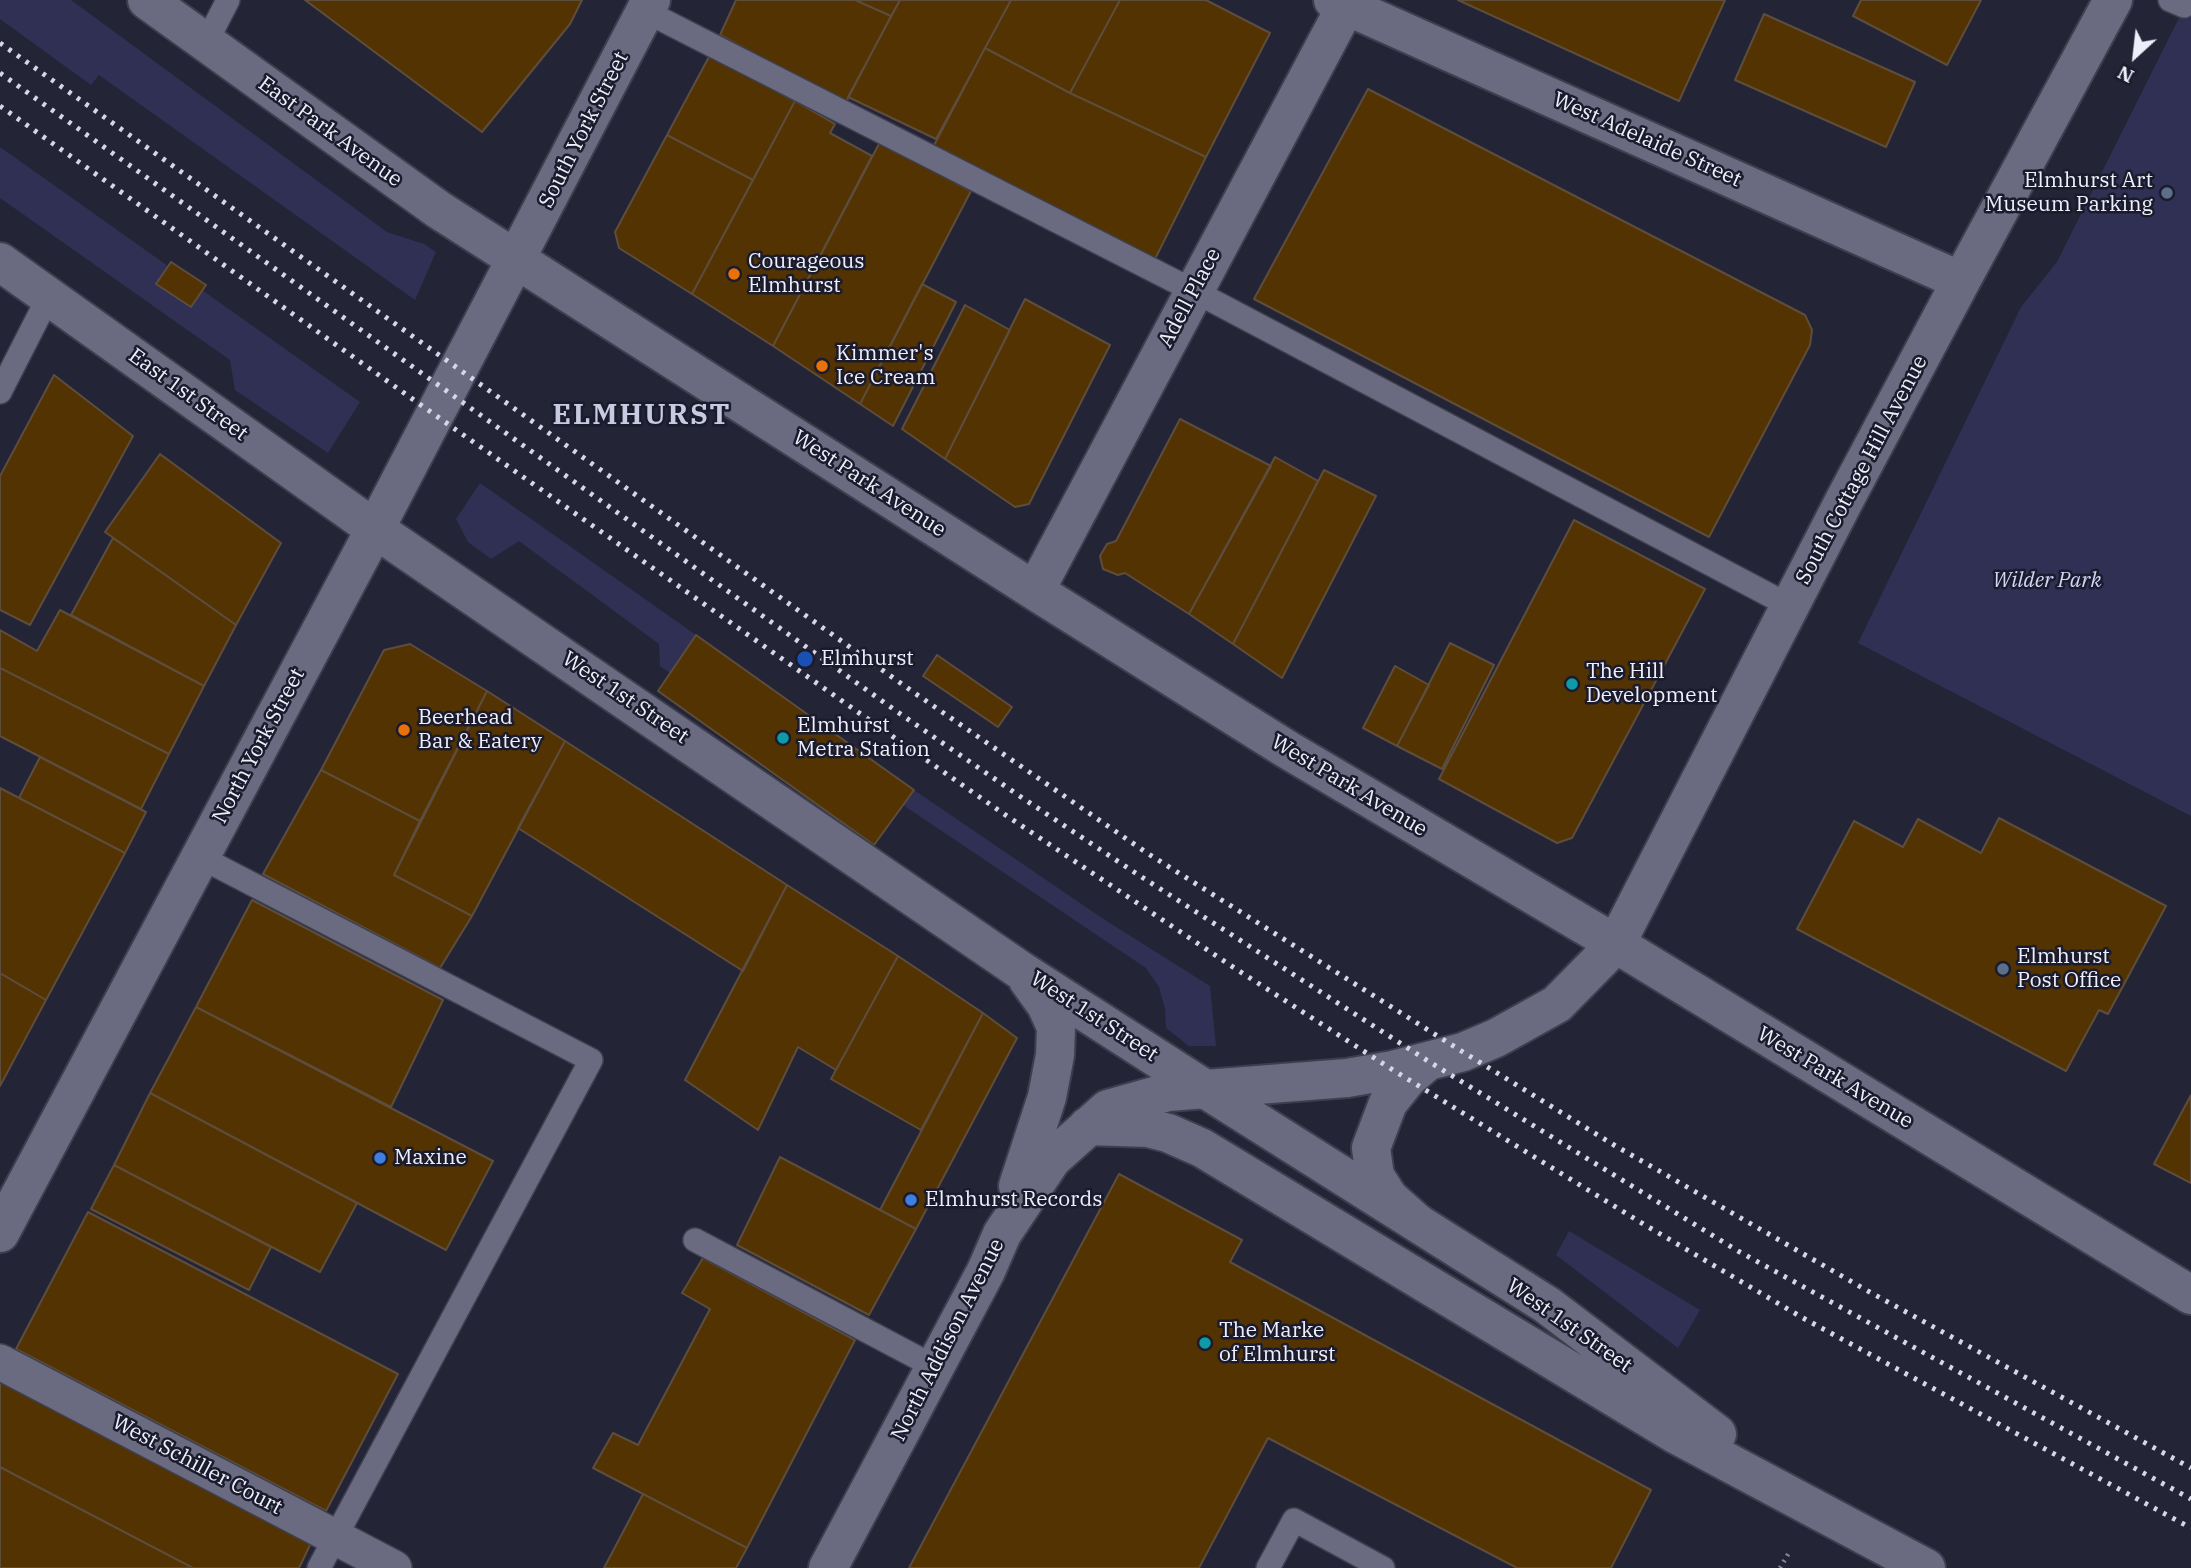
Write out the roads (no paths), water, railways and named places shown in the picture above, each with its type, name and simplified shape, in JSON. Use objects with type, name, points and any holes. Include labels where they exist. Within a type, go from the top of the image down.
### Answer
[{"type":"street","name":"East Park Avenue","points":[[147,0],[439,210],[517,259]]},
{"type":"street","name":"South Cottage Hill Avenue","points":[[1428,1061],[1463,1052],[1545,1012],[1557,1004],[1616,944],[1961,281],[2113,0]]},
{"type":"street","name":"West Adelaide Street","points":[[1339,3],[1961,281]]},
{"type":"street","name":"Adell Place","points":[[1035,591],[1194,291],[1339,3]]},
{"type":"street","name":"South York Street","points":[[517,259],[648,6]]},
{"type":"street","name":"North York Street","points":[[0,1233],[517,259]]},
{"type":"street","name":"West Park Avenue","points":[[517,259],[1288,750],[1616,944],[2191,1295]]},
{"type":"street","name":"East 1st Street","points":[[0,261],[375,529]]},
{"type":"street","name":"West 1st Street","points":[[375,529],[1023,972],[1546,1305],[1812,1505]]},
{"type":"street","points":[[1002,1234],[1038,1128],[1055,1055],[1056,1027],[1046,1005],[1023,972]]},
{"type":"street","points":[[1416,1222],[1389,1198],[1374,1176],[1371,1148],[1388,1103],[1408,1078],[1428,1061]]},
{"type":"street","name":"North Addison Avenue","points":[[828,1568],[1002,1234],[1052,1159],[1108,1109],[1168,1092],[1347,1078],[1428,1061]]},
{"type":"street","name":"West 1st Street","points":[[1088,1126],[1148,1128],[1168,1133],[1202,1148],[1675,1434],[1926,1568]]},
{"type":"street","name":"West Schiller Court","points":[[0,1362],[394,1568]]},
{"type":"lane","points":[[206,43],[228,0]]},
{"type":"lane","points":[[648,6],[1790,606]]},
{"type":"lane","points":[[0,392],[49,296]]},
{"type":"lane","points":[[200,857],[590,1060],[319,1568]]},
{"type":"lane","points":[[695,1240],[935,1367]]},
{"type":"lane","points":[[1268,1568],[1294,1520],[1383,1568]]},
{"type":"railway","points":[[0,43],[916,694],[1147,853],[1614,1145],[1866,1290],[2191,1468]]},
{"type":"railway","points":[[0,73],[899,713],[1134,872],[1428,1061],[1738,1251],[2191,1499]]},
{"type":"railway","points":[[0,106],[892,736],[1236,969],[1393,1070],[1645,1225],[1803,1318],[2191,1528]]},
{"type":"place","name":"Elmhurst Art Museum Parking","points":[[2167,193]]},
{"type":"place","name":"Courageous Elmhurst","points":[[734,274]]},
{"type":"place","name":"Kimmer's Ice Cream","points":[[822,366]]},
{"type":"place","name":"Elmhurst","points":[[805,659]]},
{"type":"place","name":"The Hill Development","points":[[1572,684]]},
{"type":"place","name":"Beerhead Bar & Eatery","points":[[404,730]]},
{"type":"place","name":"Elmhurst Metra Station","points":[[783,738]]},
{"type":"place","name":"Elmhurst Post Office","points":[[2003,969]]},
{"type":"place","name":"Maxine","points":[[380,1158]]},
{"type":"place","name":"Elmhurst Records","points":[[911,1200]]},
{"type":"place","name":"The Marke of Elmhurst","points":[[1205,1343]]},
{"type":"district","name":"ELMHURST","points":[[642,416]]},
{"type":"park label","name":"Wilder Park","points":[[2047,581]]}]
